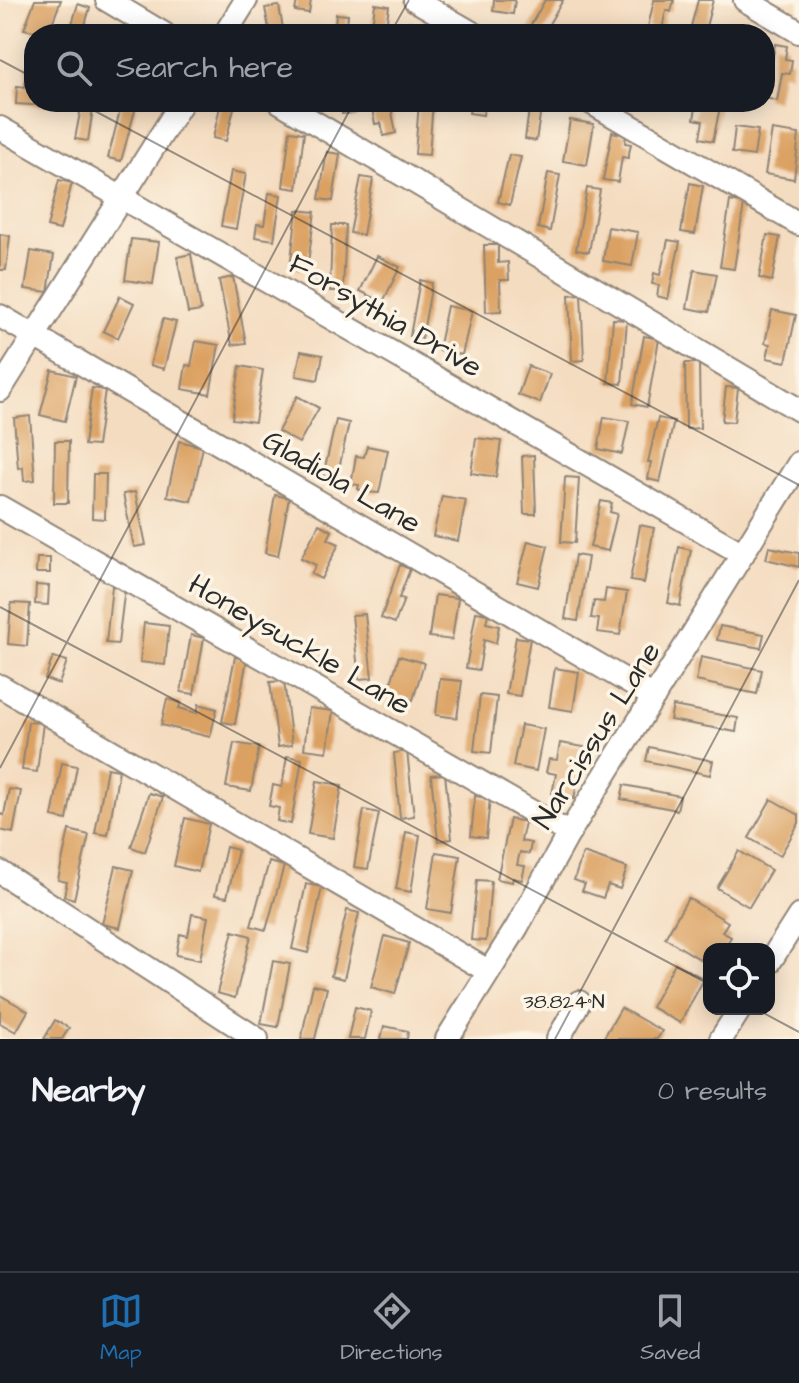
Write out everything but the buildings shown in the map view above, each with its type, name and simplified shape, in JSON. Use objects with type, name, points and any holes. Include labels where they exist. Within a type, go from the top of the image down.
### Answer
[{"type":"street","points":[[107,0],[147,24]]},
{"type":"street","points":[[231,24],[246,0]]},
{"type":"street","points":[[415,0],[457,24]]},
{"type":"street","points":[[745,0],[799,32]]},
{"type":"street","points":[[0,390],[176,112]]},
{"type":"street","points":[[297,112],[799,410]]},
{"type":"street","points":[[607,112],[799,224]]},
{"type":"street","name":"Forsythia Drive","points":[[0,128],[743,554]]},
{"type":"street","name":"Gladiola Lane","points":[[0,316],[654,697]]},
{"type":"street","name":"Narcissus Lane","points":[[447,1039],[517,927],[569,833],[799,463]]},
{"type":"street","name":"Honeysuckle Lane","points":[[0,507],[569,833]]},
{"type":"street","points":[[0,686],[488,971]]},
{"type":"street","points":[[0,872],[257,1039]]},
{"type":"street","points":[[775,954],[799,916]]},
{"type":"street","points":[[558,1039],[579,1002]]},
{"type":"street","points":[[725,1038],[737,1015]]}]
